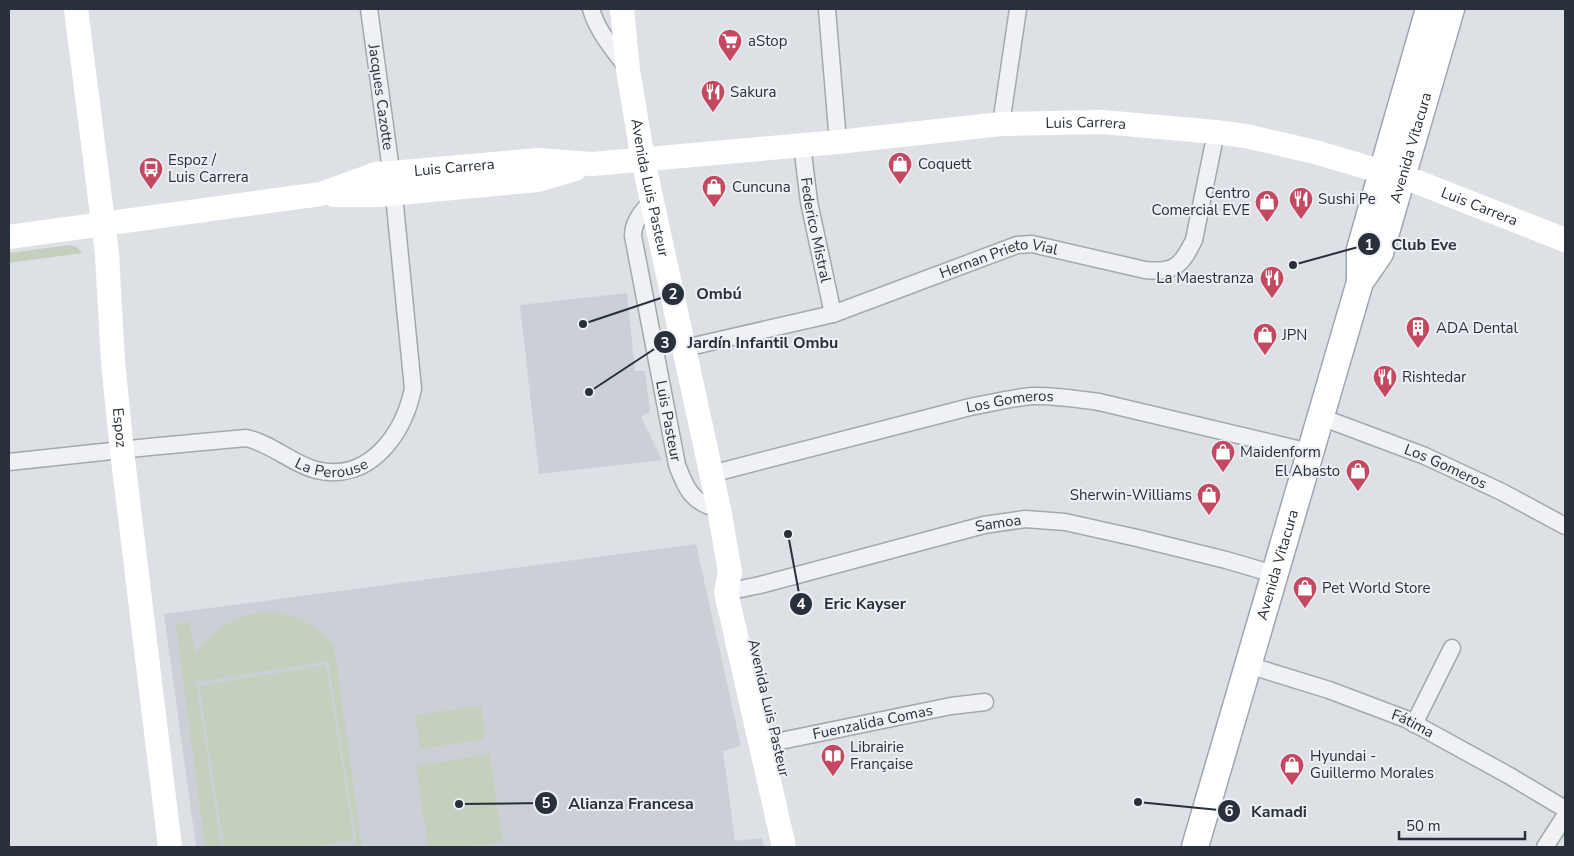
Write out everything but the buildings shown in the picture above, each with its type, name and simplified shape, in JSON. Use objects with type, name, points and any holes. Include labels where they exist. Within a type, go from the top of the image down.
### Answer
[{"type":"main road","name":"Avenida Vitacura","points":[[1392,174],[1429,9]]},
{"type":"main road","name":"Avenida Vitacura","points":[[1195,847],[1360,282],[1360,249],[1392,174],[1451,9]]},
{"type":"street","name":"Espoz","points":[[76,9],[92,218],[108,263],[113,362],[122,451],[170,847]]},
{"type":"street","name":"Jacques Cazotte","points":[[369,9],[392,184]]},
{"type":"street","points":[[591,9],[601,32],[628,70]]},
{"type":"street","name":"Avenida Luis Pasteur","points":[[622,9],[628,70],[643,160],[768,744],[784,847]]},
{"type":"street","points":[[827,9],[838,142]]},
{"type":"street","points":[[1002,124],[1018,9]]},
{"type":"street","name":"Luis Carrera","points":[[9,237],[180,201],[213,201],[232,205],[321,194],[376,174],[392,184],[538,160],[592,164],[838,142],[1002,124],[1102,122],[1246,136],[1315,152],[1392,174],[1487,208],[1565,240]]},
{"type":"street","name":"Hernan Prieto Vial","points":[[684,348],[833,314],[1017,245],[1032,244],[1145,270],[1163,272],[1176,266],[1186,256],[1194,240],[1216,132]]},
{"type":"street","name":"Federico Mistral","points":[[802,145],[809,202],[833,314]]},
{"type":"street","name":"La Perouse","points":[[9,462],[122,451],[149,446],[246,438],[266,444],[315,469],[330,472],[356,468],[370,460],[395,435],[404,418],[413,389],[392,184]]},
{"type":"street","name":"Luis Pasteur","points":[[652,200],[634,225],[633,236],[678,465],[687,489],[693,497],[702,503],[719,509]]},
{"type":"street","name":"Luis Carrera","points":[[9,222],[92,218]]},
{"type":"street","name":"Los Gomeros","points":[[711,474],[970,407],[1010,398],[1034,396],[1099,402],[1310,452]]},
{"type":"street","name":"Los Gomeros","points":[[1321,417],[1425,456],[1502,492],[1565,526]]},
{"type":"street","name":"Samoa","points":[[733,584],[984,525],[1025,519],[1065,522],[1138,538],[1274,574]]},
{"type":"street","points":[[1414,724],[1452,648]]},
{"type":"street","name":"Fátima","points":[[1248,665],[1329,690],[1414,724],[1508,775],[1565,809]]},
{"type":"street","name":"Fuenzalida Comas","points":[[768,744],[951,706],[985,702]]},
{"type":"street","name":"Avenida Luis Pasteur","points":[[768,744],[800,847]]},
{"type":"street","points":[[1545,847],[1565,816]]},
{"type":"shaded area","points":[[627,293],[635,371],[645,371],[650,412],[641,417],[662,460],[539,474],[520,305]]},
{"type":"shaded area","points":[[696,544],[741,746],[723,751],[735,841],[762,838],[764,847],[196,847],[164,614]]},
{"type":"green space","points":[[70,245],[77,247],[82,253],[9,263],[9,253]]},
{"type":"green space","points":[[265,612],[285,615],[303,621],[327,637],[334,645],[362,847],[338,847],[357,844],[328,661],[196,682],[221,847],[205,847],[176,624],[189,621],[196,654],[210,637],[225,625],[243,617]]},
{"type":"green space","points":[[326,665],[354,840],[309,847],[224,847],[199,686]]},
{"type":"green space","points":[[481,706],[485,739],[420,749],[415,715]]},
{"type":"green space","points":[[489,754],[503,842],[465,847],[428,847],[416,766]]},
{"type":"place","name":"aStop","points":[[730,62]]},
{"type":"place","name":"Sakura","points":[[713,113]]},
{"type":"place","name":"Coquett","points":[[900,185]]},
{"type":"place","name":"Espoz / Luis Carrera","points":[[151,190]]},
{"type":"place","name":"Cuncuna","points":[[714,208]]},
{"type":"place","name":"Sushi Pe","points":[[1301,220]]},
{"type":"place","name":"Centro Comercial EVE","points":[[1267,223]]},
{"type":"place","name":"Club Eve","points":[[1293,265]]},
{"type":"place","name":"La Maestranza","points":[[1272,299]]},
{"type":"place","name":"Ombú","points":[[583,324]]},
{"type":"place","name":"ADA Dental","points":[[1418,349]]},
{"type":"place","name":"JPN","points":[[1265,356]]},
{"type":"place","name":"Jardín Infantil Ombu","points":[[589,392]]},
{"type":"place","name":"Rishtedar","points":[[1385,398]]},
{"type":"place","name":"Maidenform","points":[[1223,473]]},
{"type":"place","name":"El Abasto","points":[[1358,492]]},
{"type":"place","name":"Sherwin-Williams","points":[[1209,516]]},
{"type":"place","name":"Eric Kayser","points":[[788,534]]},
{"type":"place","name":"Pet World Store","points":[[1305,609]]},
{"type":"place","name":"Librairie Française","points":[[833,777]]},
{"type":"place","name":"Hyundai - Guillermo Morales","points":[[1292,786]]},
{"type":"place","name":"Kamadi","points":[[1138,802]]},
{"type":"place","name":"Alianza Francesa","points":[[459,804]]}]
